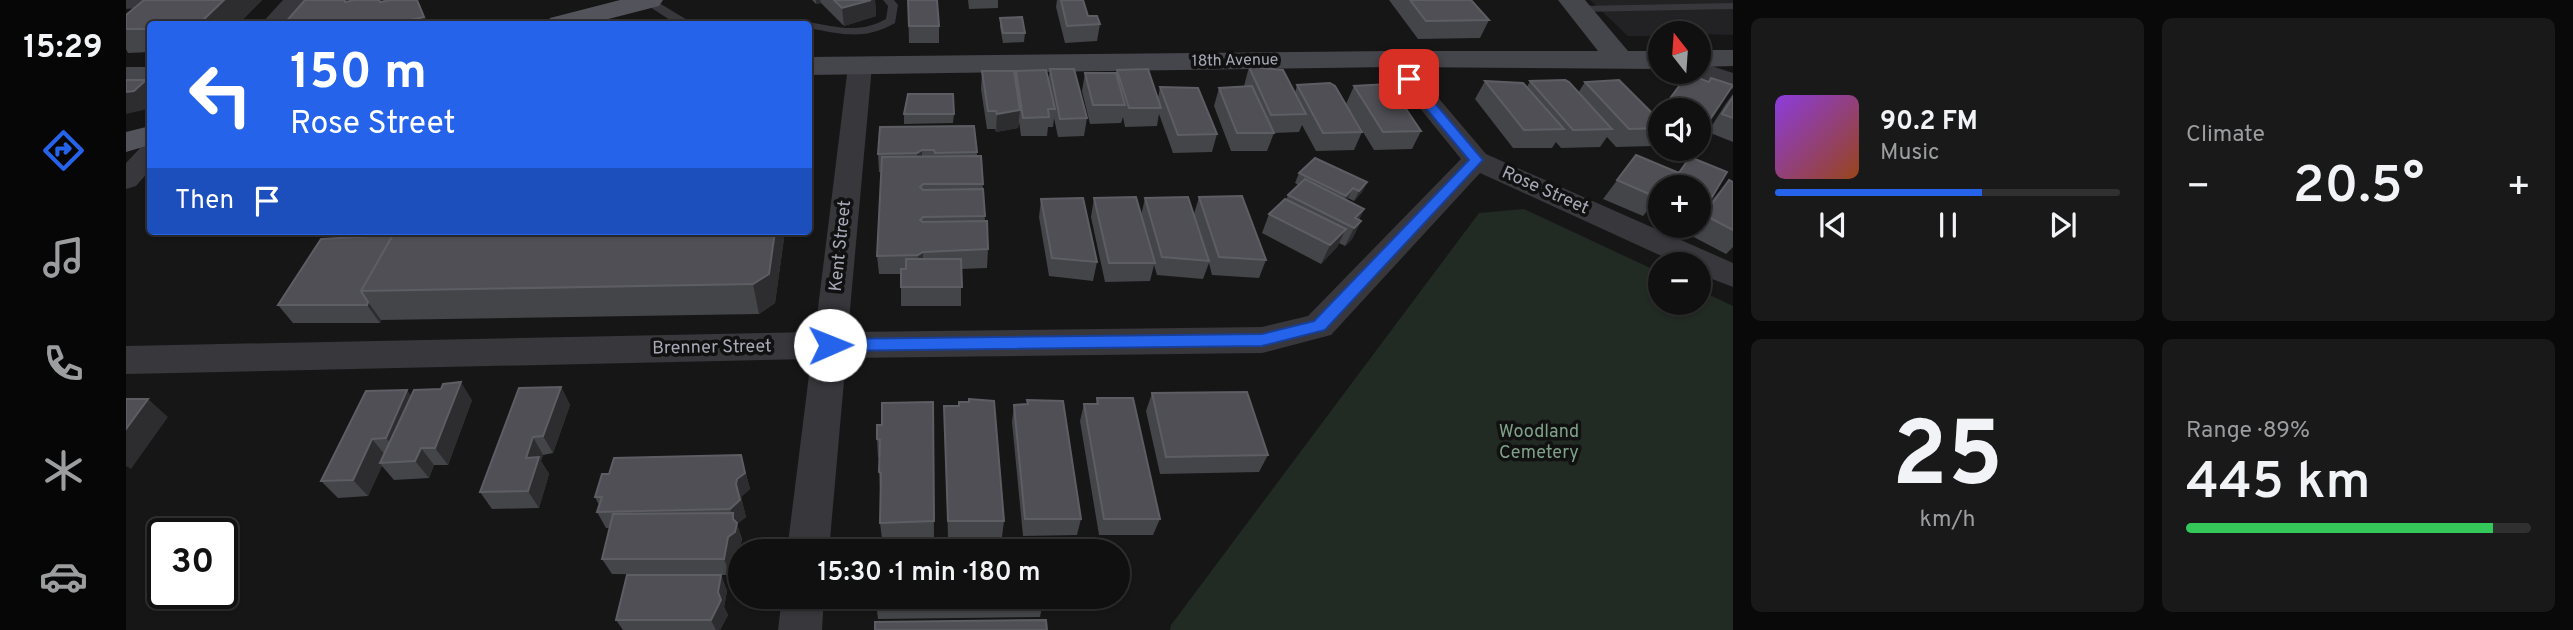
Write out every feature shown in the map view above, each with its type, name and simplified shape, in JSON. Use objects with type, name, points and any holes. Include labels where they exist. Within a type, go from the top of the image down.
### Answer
[{"type":"main road","points":[[571,21],[649,0]]},
{"type":"main road","points":[[1574,4],[1620,60]]},
{"type":"main road","points":[[1712,59],[1733,58]]},
{"type":"main road","name":"18th Avenue","points":[[812,66],[1648,60]]},
{"type":"main road","points":[[126,76],[147,76]]},
{"type":"main road","points":[[126,142],[147,136]]},
{"type":"street","points":[[275,21],[296,0]]},
{"type":"street","name":"Rose Street","points":[[1392,60],[1476,160],[1733,276]]},
{"type":"street","name":"Kent Street","points":[[809,539],[860,66]]},
{"type":"street","points":[[1712,74],[1733,81]]},
{"type":"street","points":[[126,180],[147,157]]},
{"type":"street","name":"Brenner Street","points":[[126,360],[830,345],[1262,340],[1319,326],[1476,160]]},
{"type":"street","points":[[800,630],[802,609]]},
{"type":"lane","points":[[649,0],[678,21]]},
{"type":"lane","points":[[813,25],[833,32],[875,30],[891,21],[893,5],[888,0]]},
{"type":"lane","points":[[1574,4],[1733,6]]},
{"type":"shaded area","points":[[1590,0],[1733,0],[1733,35],[1712,34],[1712,21],[1648,21],[1648,36],[1628,36]]},
{"type":"green space","name":"Woodland Cemetery","points":[[1524,209],[1648,267],[1648,315],[1711,315],[1711,296],[1733,306],[1733,630],[1170,630],[1171,625],[1479,213]]},
{"type":"building","points":[[144,0],[224,0],[200,21],[147,21],[147,29],[126,29],[126,15]]},
{"type":"building","points":[[305,0],[417,0],[424,17],[406,21],[287,21]]},
{"type":"building","points":[[834,0],[871,0],[842,8]]},
{"type":"building","points":[[908,0],[937,0],[939,26],[909,26]]},
{"type":"building","points":[[1061,0],[1083,0],[1088,16],[1097,16],[1100,24],[1067,26]]},
{"type":"building","points":[[1410,0],[1471,0],[1489,20],[1426,21]]},
{"type":"building","points":[[1022,17],[1025,33],[1003,33],[1000,18]]},
{"type":"building","points":[[1249,67],[1283,70],[1306,114],[1271,115]]},
{"type":"building","points":[[1050,69],[1074,69],[1087,118],[1060,119]]},
{"type":"building","points":[[1148,69],[1161,108],[1129,108],[1117,70]]},
{"type":"building","points":[[1046,70],[1055,109],[1048,109],[1049,117],[1023,118],[1016,71]]},
{"type":"building","points":[[982,71],[1014,71],[1020,110],[997,114],[996,111],[988,111]]},
{"type":"building","points":[[1085,73],[1116,73],[1125,105],[1093,105]]},
{"type":"building","points":[[1712,78],[1733,85],[1711,118],[1711,98],[1670,98],[1681,84],[1712,84]]},
{"type":"building","points":[[126,80],[146,80],[134,91],[126,92]]},
{"type":"building","points":[[1565,80],[1612,129],[1573,130],[1530,81]]},
{"type":"building","points":[[1619,80],[1648,109],[1648,128],[1629,129],[1585,82]]},
{"type":"building","points":[[1485,81],[1523,83],[1564,129],[1524,130]]},
{"type":"building","points":[[1330,83],[1335,86],[1362,132],[1323,133],[1297,85]]},
{"type":"building","points":[[1389,84],[1421,131],[1383,132],[1354,86]]},
{"type":"building","points":[[1252,86],[1274,133],[1237,133],[1219,88]]},
{"type":"building","points":[[1160,87],[1198,88],[1217,134],[1178,135]]},
{"type":"building","points":[[908,94],[953,94],[954,114],[904,114]]},
{"type":"building","points":[[1733,97],[1733,118],[1722,114]]},
{"type":"building","points":[[974,126],[977,152],[935,153],[934,150],[922,150],[917,153],[878,154],[880,127]]},
{"type":"building","points":[[1636,155],[1679,173],[1687,161],[1700,161],[1727,172],[1711,199],[1711,175],[1648,175],[1648,194],[1617,180]]},
{"type":"building","points":[[981,156],[983,184],[923,184],[920,187],[923,190],[983,189],[985,216],[923,217],[920,220],[987,221],[988,249],[877,256],[882,157]]},
{"type":"building","points":[[1315,158],[1367,182],[1359,191],[1353,188],[1346,196],[1299,173]]},
{"type":"building","points":[[1305,179],[1364,209],[1355,218],[1361,221],[1354,228],[1288,195]]},
{"type":"building","points":[[1729,180],[1733,182],[1733,230],[1711,219],[1711,205]]},
{"type":"building","points":[[1242,196],[1266,260],[1219,257],[1199,197]]},
{"type":"building","points":[[1136,197],[1155,263],[1109,263],[1094,198]]},
{"type":"building","points":[[1188,197],[1209,261],[1162,257],[1145,198]]},
{"type":"building","points":[[1083,198],[1097,262],[1052,258],[1041,199]]},
{"type":"building","points":[[1285,199],[1346,229],[1330,245],[1269,214]]},
{"type":"building","points":[[393,235],[774,235],[769,274],[753,284],[361,291]]},
{"type":"building","points":[[393,235],[361,291],[368,302],[367,305],[278,305],[321,239]]},
{"type":"building","points":[[906,259],[961,259],[962,287],[901,287],[901,269],[906,269]]},
{"type":"building","points":[[461,382],[435,448],[421,448],[415,461],[380,463],[414,390],[441,389],[443,384]]},
{"type":"building","points":[[561,387],[543,436],[533,437],[526,458],[539,457],[528,491],[480,492],[519,388]]},
{"type":"building","points":[[407,390],[386,438],[372,439],[353,480],[321,481],[366,391]]},
{"type":"building","points":[[1247,392],[1268,455],[1166,457],[1152,393]]},
{"type":"building","points":[[1097,398],[1133,398],[1160,519],[1104,519],[1084,404],[1098,404]]},
{"type":"building","points":[[126,399],[148,399],[126,429]]},
{"type":"building","points":[[969,399],[994,401],[1004,521],[948,521],[944,406],[959,406],[959,402],[969,402]]},
{"type":"building","points":[[1027,400],[1063,401],[1081,519],[1025,519],[1014,405],[1028,404]]},
{"type":"building","points":[[933,402],[934,521],[880,523],[880,440],[877,439],[877,425],[882,425],[882,403]]},
{"type":"building","points":[[741,455],[745,473],[737,479],[736,484],[740,500],[730,509],[597,512],[602,497],[595,497],[602,474],[609,474],[614,458]]},
{"type":"building","points":[[733,513],[733,519],[737,523],[735,532],[728,537],[724,559],[602,559],[613,514]]},
{"type":"building","points":[[627,575],[721,575],[718,592],[721,600],[711,620],[616,620]]},
{"type":"building","points":[[1046,620],[1047,630],[875,630],[875,622]]},
{"type":"route","points":[[830,345],[1262,340],[1319,326],[1476,160],[1409,79]]}]
